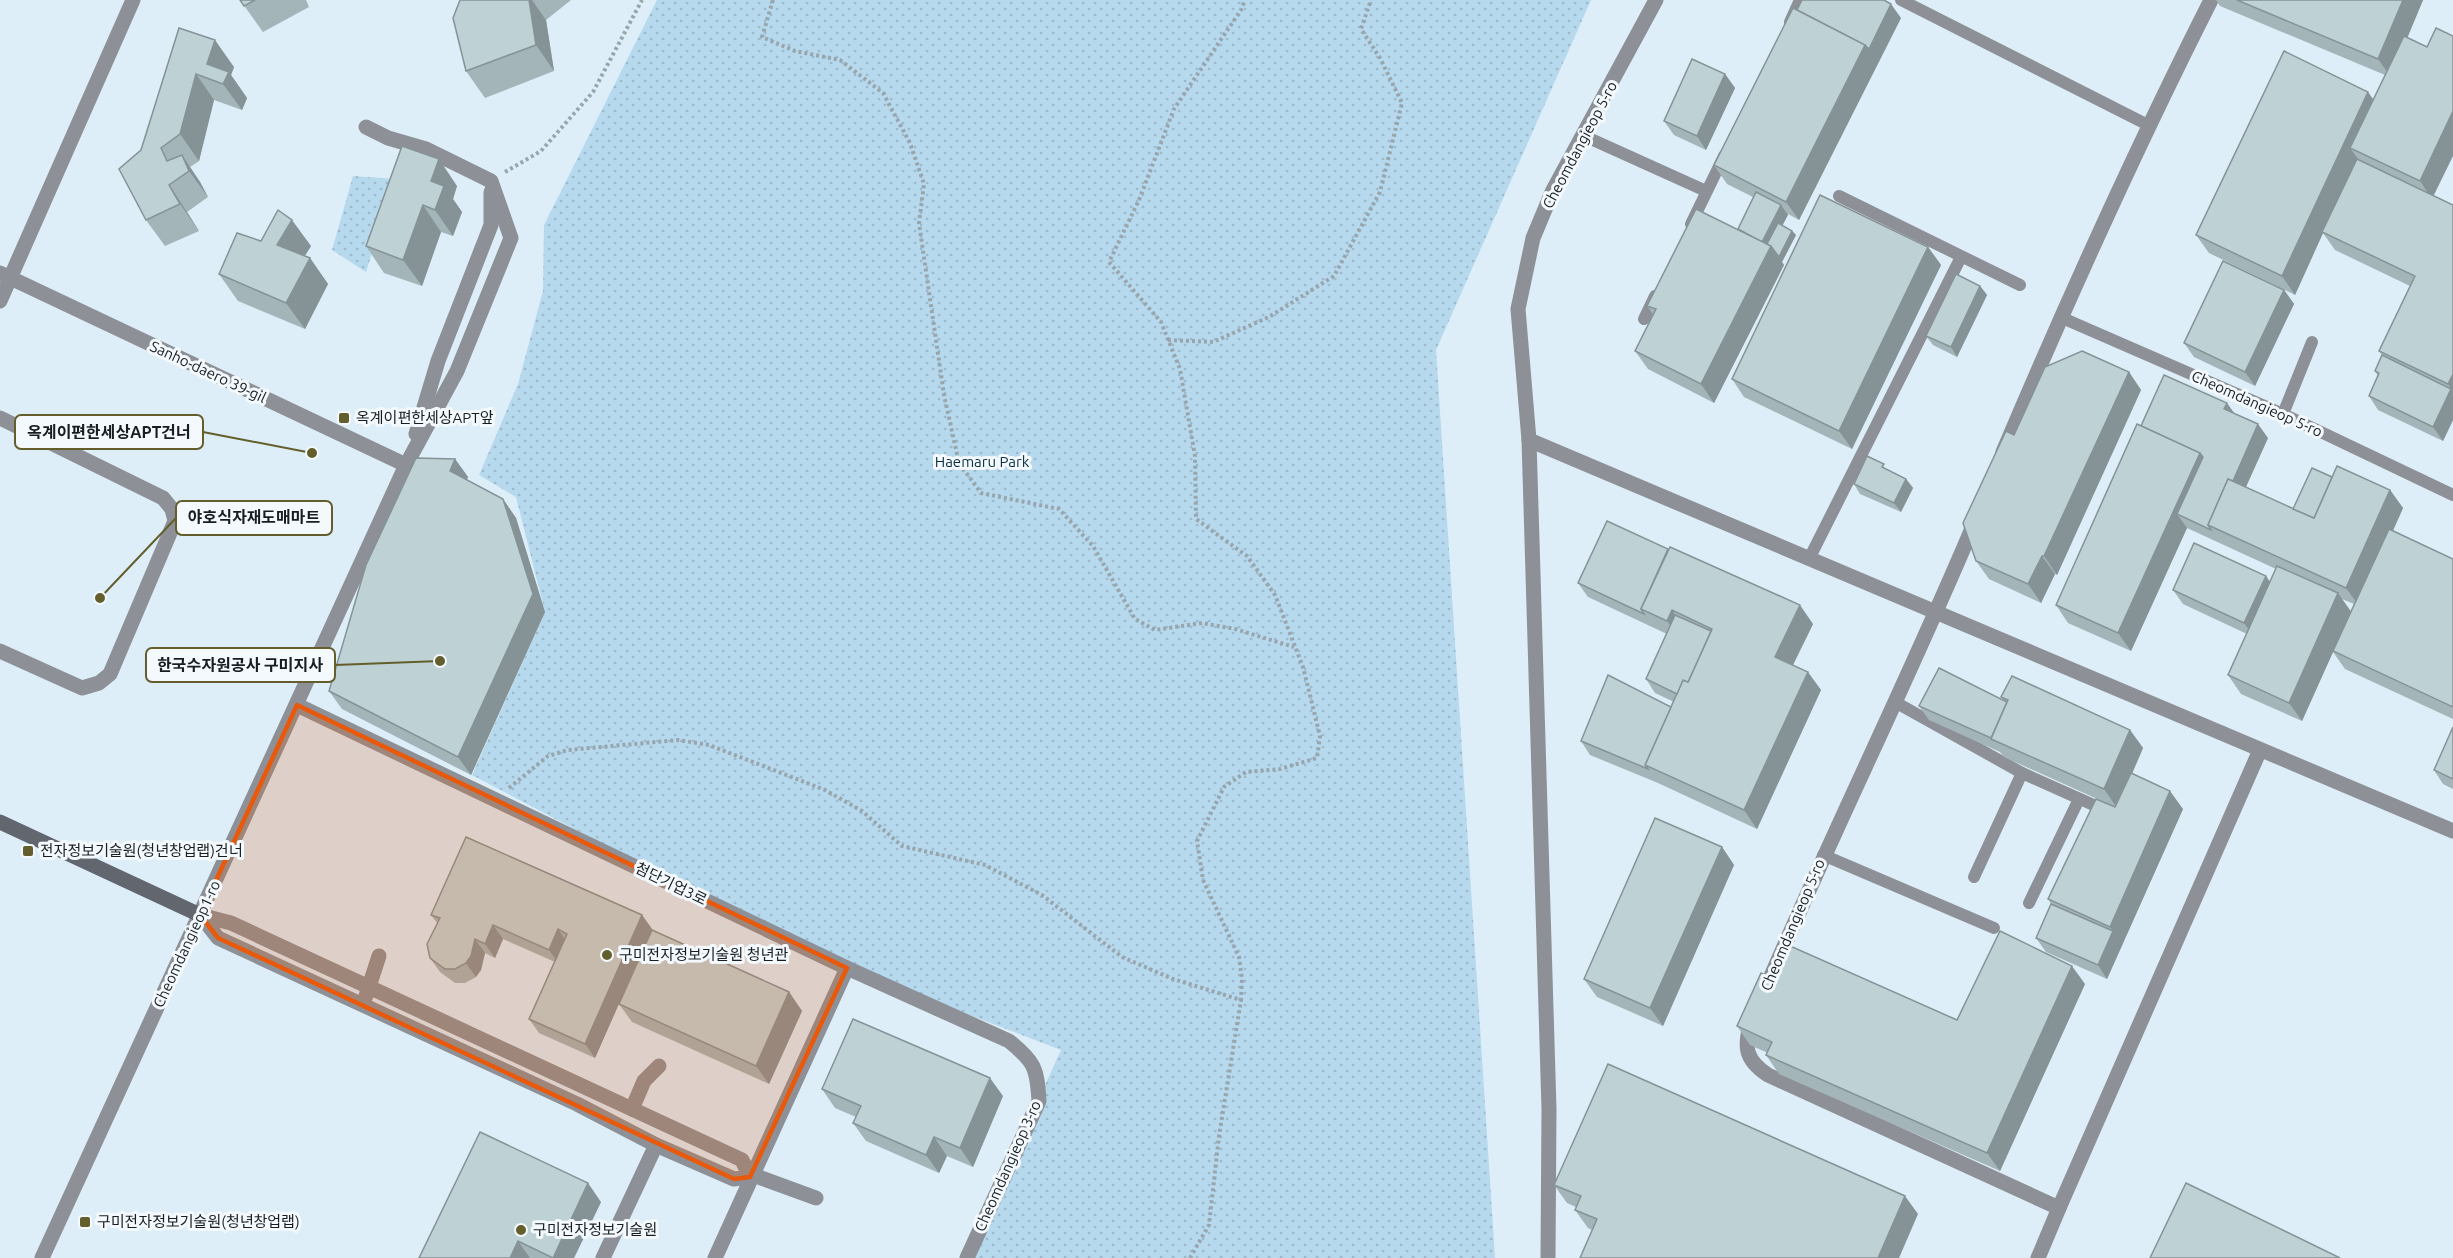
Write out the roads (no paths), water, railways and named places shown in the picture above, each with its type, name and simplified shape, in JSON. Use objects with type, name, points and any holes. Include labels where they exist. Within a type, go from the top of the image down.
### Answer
[{"type":"street","points":[[0,301],[5,276],[133,0]]},
{"type":"street","name":"Cheomdangieop 5-ro","points":[[1548,1258],[1549,1108],[1529,440],[1518,309],[1523,276],[1537,228],[1553,190],[1656,0]]},
{"type":"street","points":[[1996,471],[2060,317],[2148,125],[2211,0]]},
{"type":"street","points":[[366,127],[388,138],[426,149],[491,181],[511,238],[457,370],[406,465]]},
{"type":"street","points":[[406,465],[438,361],[491,225],[491,181]]},
{"type":"street","name":"Sanho-daero 39-gil","points":[[5,276],[406,465]]},
{"type":"street","points":[[438,361],[457,370]]},
{"type":"street","points":[[0,418],[163,498],[172,509],[175,521],[110,674],[99,682],[82,688],[0,651]]},
{"type":"street","points":[[1529,440],[2453,831]]},
{"type":"street","name":"Cheomdangieop1-ro","points":[[42,1258],[406,465]]},
{"type":"street","name":"Cheomdangieop 5-ro","points":[[1982,503],[1936,613],[1823,855],[1748,1031],[1746,1042],[1752,1062],[1784,1083],[2059,1208]]},
{"type":"street","name":"첨단기업3로","points":[[297,705],[847,968]]},
{"type":"street","points":[[2038,1258],[2260,750]]},
{"type":"street","points":[[0,822],[200,915],[231,923],[742,1160],[752,1176]]},
{"type":"street","points":[[200,915],[218,938],[577,1104],[656,1145],[734,1179],[752,1176],[816,1198]]},
{"type":"street","points":[[362,1005],[379,956]]},
{"type":"street","points":[[715,1258],[847,968]]},
{"type":"street","name":"Cheomdangieop 3-ro","points":[[847,968],[1009,1041],[1028,1057],[1038,1072],[1039,1101],[967,1258]]},
{"type":"street","points":[[632,1109],[644,1081],[659,1066]]},
{"type":"street","points":[[603,1258],[656,1145]]},
{"type":"lane","points":[[1785,32],[1800,0]]},
{"type":"lane","points":[[1902,0],[2148,125]]},
{"type":"lane","points":[[1582,135],[1706,191]]},
{"type":"lane","points":[[1686,234],[1727,149]]},
{"type":"lane","points":[[1839,196],[2020,285]]},
{"type":"lane","points":[[1809,559],[1961,257]]},
{"type":"lane","points":[[1644,319],[1660,287]]},
{"type":"lane","name":"Cheomdangieop 5-ro","points":[[2060,317],[2283,414],[2453,495]]},
{"type":"lane","points":[[2283,414],[2312,342]]},
{"type":"lane","points":[[1895,702],[2022,773],[2112,813]]},
{"type":"lane","points":[[1974,877],[2022,773]]},
{"type":"lane","points":[[2030,903],[2079,799]]},
{"type":"lane","points":[[1823,855],[1994,927]]},
{"type":"place","name":"옥계이편한세상APT앞","points":[[344,418]]},
{"type":"place","name":"옥계이편한세상APT건너","points":[[312,453]]},
{"type":"place","name":"야호식자재도매마트","points":[[100,598]]},
{"type":"place","name":"한국수자원공사 구미지사","points":[[440,661]]},
{"type":"place","name":"전자정보기술원(청년창업랩)건너","points":[[28,851]]},
{"type":"place","name":"구미전자정보기술원 청년관","points":[[607,955]]},
{"type":"place","name":"구미전자정보기술원(청년창업랩)","points":[[85,1222]]},
{"type":"place","name":"구미전자정보기술원","points":[[521,1230]]},
{"type":"park label","name":"Haemaru Park","points":[[982,462]]}]
